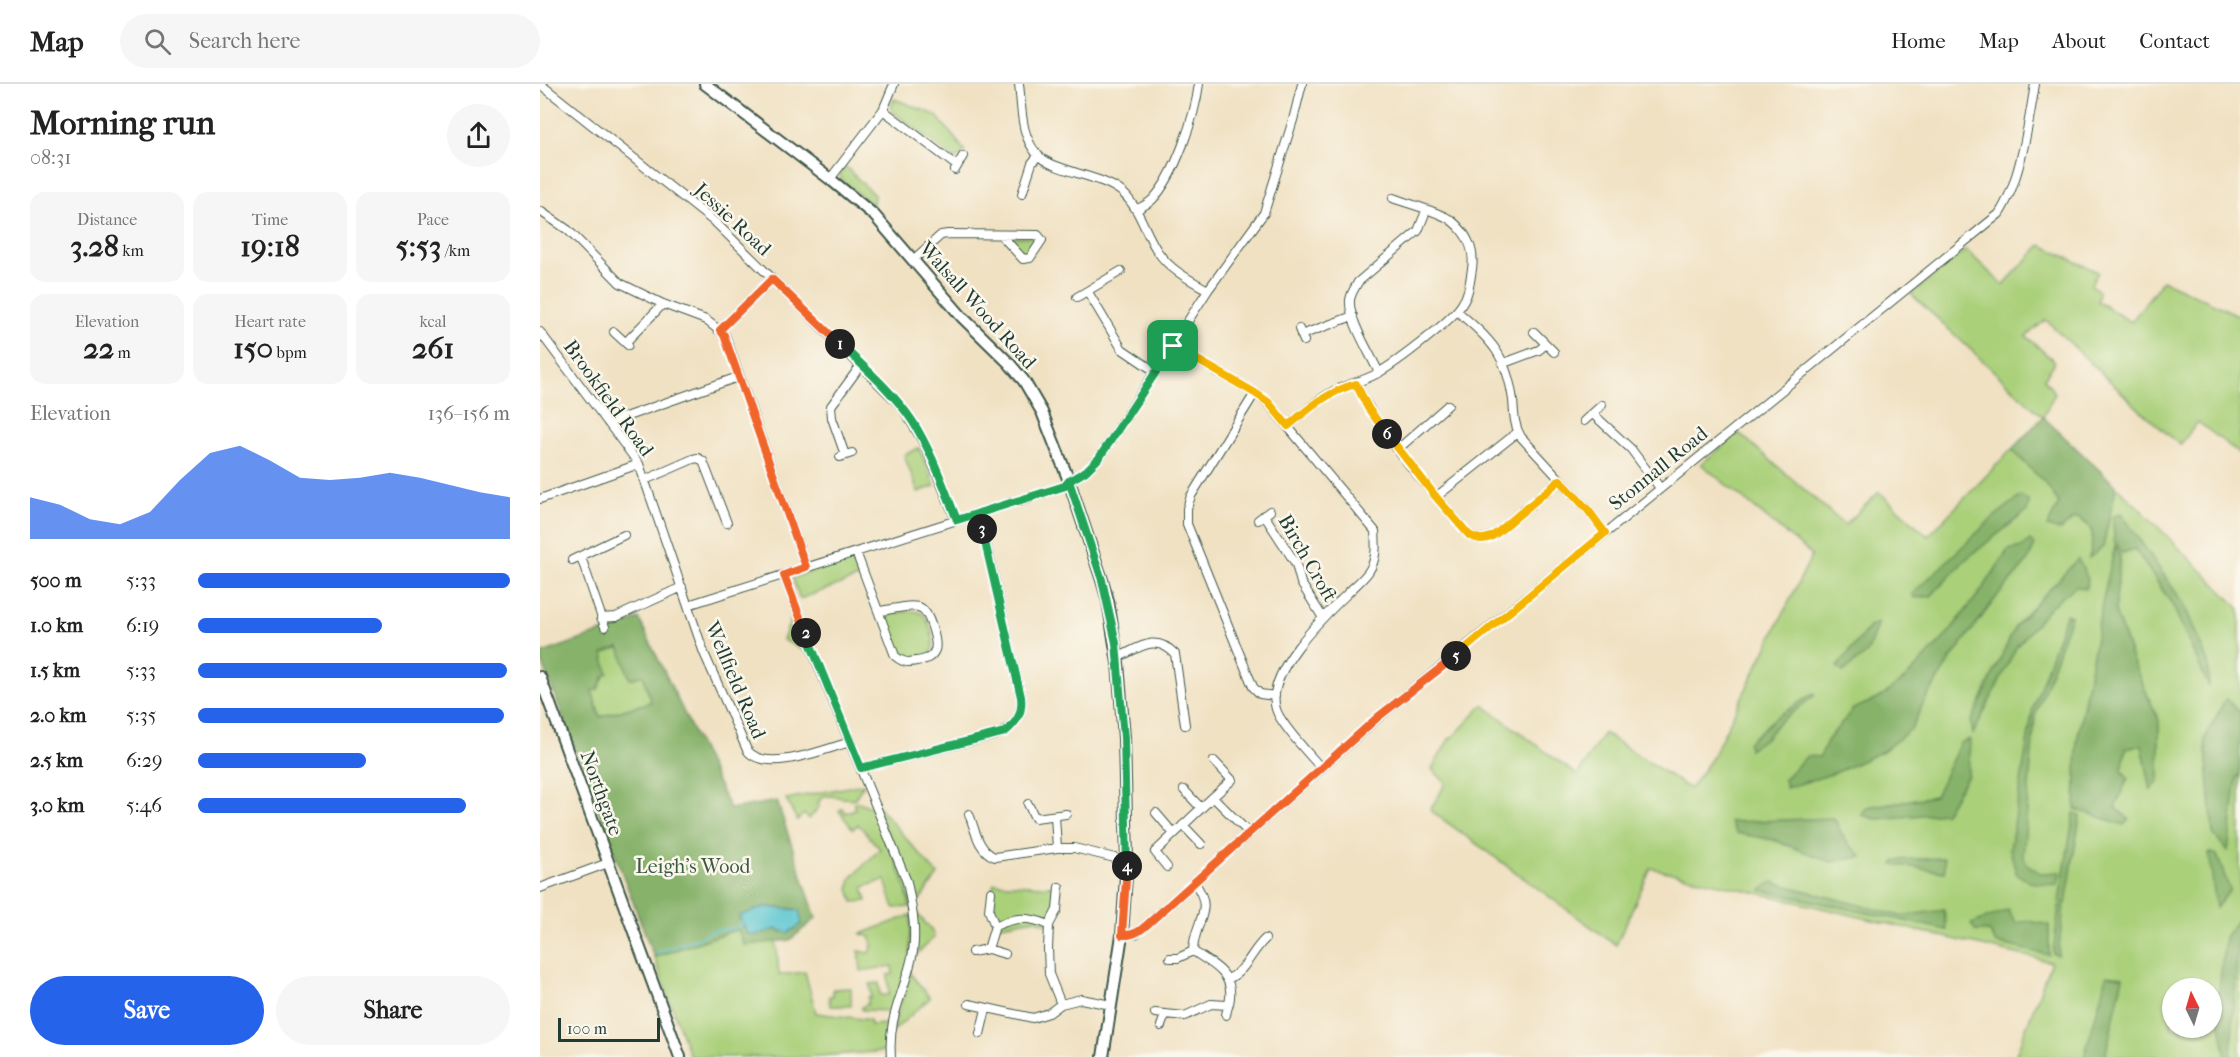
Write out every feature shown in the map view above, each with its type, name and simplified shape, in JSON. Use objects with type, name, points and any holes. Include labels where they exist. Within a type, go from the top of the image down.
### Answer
[{"type":"street","name":"Jessie Road","points":[[540,84],[717,224],[902,407],[915,425],[925,445],[957,520]]},
{"type":"street","name":"Walsall Wood Road","points":[[705,84],[831,179],[874,215],[962,317],[1009,363],[1024,381],[1042,412],[1069,481],[1105,591],[1117,658],[1124,738],[1127,861],[1122,935],[1103,1057]]},
{"type":"street","points":[[1019,84],[1024,127],[1028,142],[1038,156],[1109,184],[1124,194],[1136,210],[1158,253],[1178,272],[1208,290]]},
{"type":"street","points":[[1136,210],[1152,200],[1175,162],[1188,130],[1199,84]]},
{"type":"street","points":[[688,605],[1065,486],[1086,471],[1099,458],[1208,290],[1264,213],[1302,84]]},
{"type":"street","name":"Stonnall Road","points":[[1122,935],[1136,934],[1378,717],[1999,214],[2006,204],[2013,184],[2035,84]]},
{"type":"street","points":[[831,179],[883,110],[892,85]]},
{"type":"street","points":[[883,110],[956,168],[963,156]]},
{"type":"street","points":[[1022,194],[1032,163],[1038,156]]},
{"type":"street","points":[[1288,426],[1340,388],[1356,384],[1379,373],[1457,311],[1467,293],[1471,278],[1472,253],[1469,241],[1461,228],[1450,219],[1393,198]]},
{"type":"street","points":[[540,211],[568,230],[620,283],[663,304],[706,320],[724,335],[806,567]]},
{"type":"street","points":[[1379,373],[1353,316],[1350,302],[1358,282],[1418,231],[1426,211]]},
{"type":"street","points":[[913,260],[944,234],[1038,235],[1042,240],[1030,258],[1023,259],[1001,235]]},
{"type":"street","points":[[1077,297],[1121,271]]},
{"type":"street","points":[[720,330],[772,279]]},
{"type":"street","points":[[1088,292],[1122,349],[1156,372]]},
{"type":"street","points":[[614,332],[627,344],[663,304]]},
{"type":"street","points":[[1457,311],[1492,343],[1504,363],[1518,432],[1588,510],[1605,533]]},
{"type":"street","points":[[1301,335],[1353,316]]},
{"type":"street","name":"Brookfield Road","points":[[540,332],[639,464],[682,587]]},
{"type":"street","points":[[1534,332],[1554,352]]},
{"type":"street","points":[[1504,363],[1539,350],[1545,345]]},
{"type":"street","points":[[1173,346],[1268,402],[1375,531],[1375,557],[1368,572],[1323,618],[1282,671],[1275,696],[1276,712],[1321,768]]},
{"type":"street","points":[[846,455],[832,418],[831,405],[861,365]]},
{"type":"street","points":[[608,423],[738,377]]},
{"type":"street","points":[[1356,384],[1368,408],[1398,449],[1469,535],[1482,540],[1497,533],[1560,480]]},
{"type":"street","points":[[1255,393],[1191,496],[1187,508],[1187,524],[1253,687],[1260,694],[1275,696]]},
{"type":"street","points":[[1584,421],[1602,405]]},
{"type":"street","points":[[1398,449],[1447,410]]},
{"type":"street","points":[[1593,414],[1630,449],[1660,488]]},
{"type":"street","points":[[1436,497],[1518,432]]},
{"type":"street","points":[[645,480],[698,458],[703,461],[727,523]]},
{"type":"street","points":[[541,496],[639,464]]},
{"type":"street","points":[[861,768],[996,735],[1005,732],[1017,720],[1022,704],[1021,697],[979,513]]},
{"type":"street","name":"Birch Croft","points":[[1264,516],[1296,564],[1301,583],[1323,618]]},
{"type":"street","points":[[572,560],[620,540]]},
{"type":"street","points":[[856,552],[895,656],[900,661],[908,663],[928,659],[936,645],[928,613],[915,607],[880,611]]},
{"type":"street","points":[[581,557],[605,627]]},
{"type":"street","points":[[784,575],[907,882],[913,909],[912,959],[892,1017],[891,1057]]},
{"type":"street","points":[[601,618],[616,617],[682,587]]},
{"type":"street","name":"Wellfield Road","points":[[682,587],[720,691],[750,754],[762,760],[780,761],[850,742]]},
{"type":"street","points":[[1117,658],[1154,642],[1167,645],[1175,654],[1185,725]]},
{"type":"street","name":"Northgate","points":[[540,677],[680,1057]]},
{"type":"street","points":[[1183,710],[1192,709]]},
{"type":"street","points":[[1167,867],[1155,852],[1232,780],[1214,761]]},
{"type":"street","points":[[1184,790],[1201,808]]},
{"type":"street","points":[[1213,797],[1249,832]]},
{"type":"street","points":[[1028,804],[1035,818],[1066,814]]},
{"type":"street","points":[[1156,813],[1174,834]]},
{"type":"street","points":[[969,814],[980,844],[987,854],[995,857],[1057,848],[1074,848],[1127,861]]},
{"type":"street","points":[[1055,816],[1057,848]]},
{"type":"street","points":[[1183,825],[1201,844]]},
{"type":"street","points":[[540,888],[608,863]]},
{"type":"street","points":[[1193,951],[1194,938],[1205,905],[1201,892],[1194,882]]},
{"type":"street","points":[[1059,887],[1057,910],[1049,925],[1049,974],[1061,1004]]},
{"type":"street","points":[[988,949],[994,926],[989,911],[991,892]]},
{"type":"street","points":[[994,926],[1020,918],[1035,919],[1049,925]]},
{"type":"street","points":[[1228,979],[1239,975],[1256,948],[1265,939]]},
{"type":"street","points":[[1249,940],[1256,948]]},
{"type":"street","points":[[972,952],[988,949],[1005,954]]},
{"type":"street","points":[[1170,958],[1178,958],[1193,951]]},
{"type":"street","points":[[1193,951],[1218,968],[1228,979],[1230,998],[1226,1015]]},
{"type":"street","points":[[969,1004],[1033,1018],[1049,1013],[1061,1004],[1081,999],[1111,1005]]},
{"type":"street","points":[[1155,1013],[1185,1016],[1211,1004],[1227,1005]]},
{"type":"street","points":[[980,1034],[986,1009]]},
{"type":"street","points":[[1161,1026],[1165,1015]]},
{"type":"green space","points":[[894,99],[936,115],[965,151],[956,159],[952,157],[892,111]]},
{"type":"green space","points":[[845,166],[874,195],[873,205],[841,180],[840,174]]},
{"type":"green space","points":[[1008,237],[1037,237],[1038,240],[1029,254],[1023,255]]},
{"type":"green space","points":[[2041,245],[2098,272],[2091,285],[2099,291],[2098,302],[2131,322],[2163,280],[2240,316],[2240,454],[2198,422],[2180,445],[2046,320],[2026,336],[2055,362],[2044,379],[2055,393],[2043,417],[1911,294],[1966,250],[2003,285]]},
{"type":"green space","points":[[2043,417],[2135,504],[2240,609],[2240,1057],[2015,1057],[2051,962],[1651,868],[1616,945],[1430,810],[1446,783],[1432,769],[1449,739],[1483,705],[1577,775],[1604,733],[1690,789],[1712,758],[1812,555],[1701,464],[1739,433],[1845,525],[1879,492],[1928,536]]},
{"type":"green space","points":[[2043,417],[2116,486],[2103,547],[2089,558],[2093,540],[2089,526],[2078,518],[2073,519],[2061,530],[2047,527],[2059,503],[2046,484],[2012,450]]},
{"type":"green space","points":[[919,448],[935,486],[918,492],[904,455]]},
{"type":"green space","points":[[2021,496],[2029,502],[2027,511],[1965,560],[1931,596],[1915,598],[1912,594],[1995,516]]},
{"type":"green space","points":[[2121,513],[2184,604],[2208,663],[2209,687],[2172,604],[2135,549],[2122,553],[2114,541],[2113,517]]},
{"type":"green space","points":[[2030,540],[2035,545],[2027,562],[1995,599],[1950,660],[1924,702],[1911,729],[1883,751],[1835,773],[1786,788],[1784,779],[1807,756],[1820,757],[1827,741],[1853,709],[1881,697],[1907,677],[1946,636],[1984,587],[2008,550],[2022,547]]},
{"type":"green space","points":[[2115,546],[2120,556],[2115,611],[2133,662],[2159,721],[2159,780],[2151,790],[2142,745],[2126,748],[2122,770],[2128,778],[2115,807],[2129,819],[2124,825],[2075,809],[2077,741]]},
{"type":"green space","points":[[851,559],[860,577],[800,599],[792,578]]},
{"type":"green space","points":[[2078,559],[2088,579],[2086,589],[2076,586],[2051,606],[2017,646],[1973,734],[1971,722],[2016,625]]},
{"type":"green space","points":[[795,609],[813,655],[783,640]]},
{"type":"green space","points":[[914,611],[925,616],[933,639],[932,651],[920,659],[897,654],[884,614]]},
{"type":"green space","points":[[2066,614],[2071,616],[2035,716],[2023,857],[2027,864],[2040,873],[2060,872],[2058,885],[2029,882],[2016,873],[2010,849],[2033,708]]},
{"type":"green space","name":"Leigh's Wood","points":[[639,619],[730,809],[777,801],[816,918],[790,940],[744,945],[738,929],[654,957],[540,654]],"holes":[[[619,647],[630,679],[643,675],[651,702],[600,717],[592,691],[598,689],[604,676],[608,673],[603,654]],[[764,907],[796,909],[796,929],[782,932],[769,929],[747,934],[739,916]]]},
{"type":"green space","points":[[1878,623],[1867,653],[1843,672],[1837,667],[1869,627]]},
{"type":"green space","points":[[620,647],[630,679],[643,675],[651,702],[599,717],[591,691],[598,689],[604,676],[603,653]]},
{"type":"green space","points":[[1814,693],[1814,696],[1777,724],[1767,737],[1749,749],[1748,742],[1775,718]]},
{"type":"green space","points":[[2226,698],[2240,713],[2240,776],[2237,777],[2228,851],[2213,834],[2205,738]]},
{"type":"green space","points":[[1970,739],[1968,775],[1945,813],[1876,819],[1861,815],[1867,807],[1935,796],[1960,743]]},
{"type":"green space","points":[[864,784],[855,798],[823,796],[818,803],[819,807],[809,819],[804,814],[797,820],[786,799]]},
{"type":"green space","points":[[859,802],[875,809],[904,883],[910,907],[894,908],[885,880],[863,887],[867,901],[853,902],[849,888],[851,878],[880,849],[858,824],[853,829],[839,811],[842,808],[845,813],[855,809],[854,803]]},
{"type":"green space","points":[[876,804],[938,875],[913,909]]},
{"type":"green space","points":[[2074,813],[2080,815],[2066,904],[2059,902]]},
{"type":"green space","points":[[1834,818],[1845,840],[1862,857],[1831,862],[1774,840],[1736,833],[1730,822]]},
{"type":"green space","points":[[2209,852],[2217,855],[2230,890],[2216,908]]},
{"type":"green space","points":[[1944,858],[1945,872],[1893,864],[1896,860]]},
{"type":"green space","points":[[1772,882],[1901,916],[1944,910],[1947,930],[1761,890]]},
{"type":"green space","points":[[994,883],[1059,887],[1049,925],[1035,919],[995,926],[991,892]]},
{"type":"green space","points":[[2059,906],[2064,906],[2058,955],[2053,954]]},
{"type":"green space","points":[[913,909],[932,931],[934,937],[912,959]]},
{"type":"green space","points":[[2008,910],[2016,923],[2029,921],[2049,925],[2049,955],[1996,943],[1989,931],[1976,931],[1971,924]]},
{"type":"green space","points":[[911,915],[910,958],[891,1011],[862,1010],[862,1007],[868,1004],[868,997],[871,997],[870,984],[879,983],[880,995],[889,995],[888,975],[893,974],[892,966],[861,971],[859,951],[869,953],[872,948],[871,937],[861,934]]},
{"type":"green space","points":[[2239,918],[2231,1057],[2226,1057],[2222,1036],[2220,978],[2225,937]]},
{"type":"green space","points":[[738,929],[744,945],[776,941],[779,975],[805,972],[816,1013],[870,1020],[871,1025],[888,1024],[886,1051],[806,1057],[690,1057],[654,957]]},
{"type":"green space","points":[[910,973],[930,998],[892,1032]]},
{"type":"green space","points":[[2107,975],[2123,977],[2105,1057],[2084,1057]]},
{"type":"green space","points":[[851,988],[851,1006],[830,1006],[829,996],[833,996],[833,989]]},
{"type":"water","points":[[764,907],[799,910],[802,924],[788,933],[776,929],[756,935],[748,934],[739,916]]},
{"type":"waterway","points":[[655,953],[699,938],[711,931],[737,928],[742,923]]},
{"type":"route","points":[[1173,346],[1099,458],[1086,471],[1069,481],[1065,486],[979,513],[957,520],[925,445],[915,425],[902,407],[772,279],[720,330],[724,335],[806,567],[784,575],[861,768],[996,735],[1005,732],[1017,720],[1022,704],[1021,697],[979,513],[1022,499],[1065,486],[1069,481],[1102,580],[1116,643],[1124,738],[1128,837],[1122,935],[1130,936],[1136,934],[1150,922],[1378,717],[1457,656],[1605,533],[1588,510],[1560,480],[1497,533],[1482,540],[1476,539],[1469,535],[1436,497],[1398,449],[1368,408],[1356,384],[1340,388],[1325,397],[1288,426],[1268,402],[1173,346]]}]
